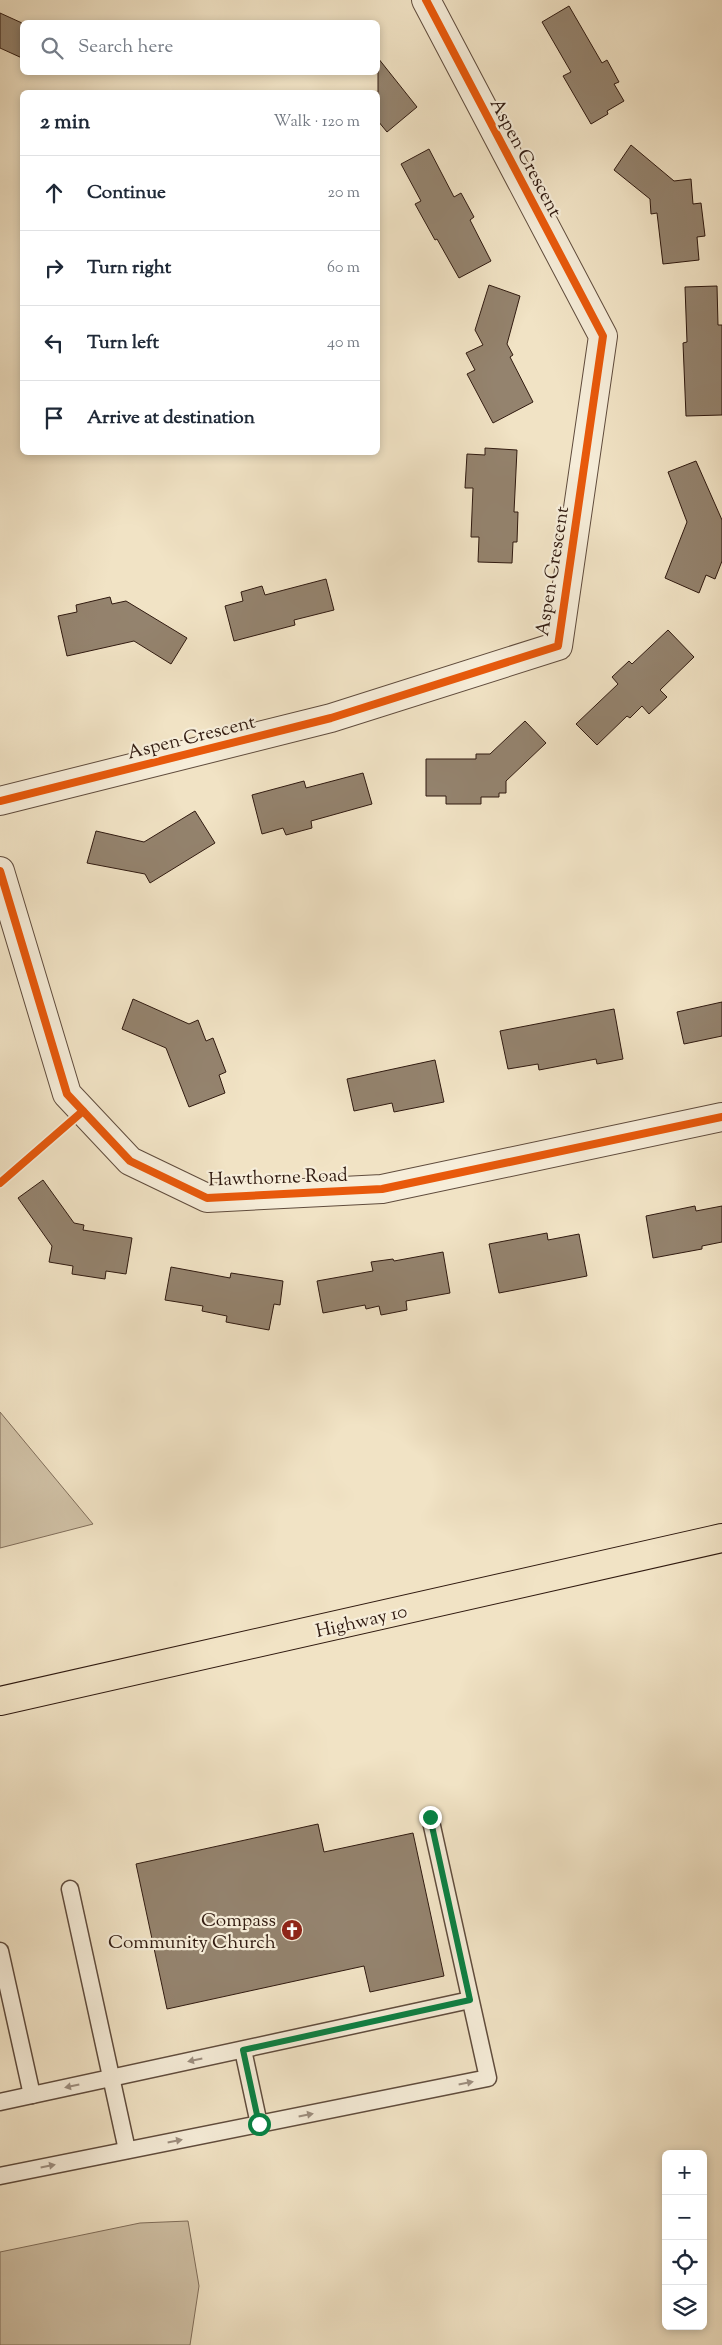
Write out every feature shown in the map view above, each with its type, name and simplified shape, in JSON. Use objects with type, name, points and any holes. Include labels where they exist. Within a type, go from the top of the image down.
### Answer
[{"type":"highway","name":"Highway 10","points":[[0,1701],[722,1538]]},
{"type":"street","name":"Aspen Crescent","points":[[0,801],[331,718],[558,646],[603,336],[426,0]]},
{"type":"street","name":"Hawthorne Road","points":[[0,871],[67,1094],[130,1161],[207,1198],[382,1189],[722,1118]]},
{"type":"lane","points":[[0,2176],[488,2078],[430,1817]]},
{"type":"lane","points":[[70,1889],[127,2150]]},
{"type":"lane","points":[[0,1951],[32,2095]]},
{"type":"lane","points":[[0,2102],[470,2000]]},
{"type":"lane","points":[[243,2050],[259,2124]]},
{"type":"shaded area","points":[[0,1412],[93,1524],[0,1548]]},
{"type":"shaded area","points":[[188,2221],[199,2286],[190,2345],[0,2345],[0,2252],[140,2223]]},
{"type":"building","points":[[569,6],[602,63],[607,60],[619,82],[614,84],[624,101],[607,111],[608,114],[591,124],[563,76],[571,72],[542,22]]},
{"type":"building","points":[[0,13],[20,22],[20,57],[0,48]]},
{"type":"building","points":[[380,61],[417,107],[387,132],[380,123],[380,90],[378,90]]},
{"type":"building","points":[[631,145],[674,181],[691,179],[693,204],[701,203],[705,236],[697,237],[699,260],[663,264],[657,213],[651,214],[650,199],[614,170]]},
{"type":"building","points":[[429,149],[454,197],[461,193],[474,217],[470,220],[491,261],[459,278],[415,204],[421,201],[401,164]]},
{"type":"building","points":[[489,285],[520,296],[507,344],[513,355],[510,357],[533,402],[493,423],[467,374],[475,370],[466,353],[483,345],[475,330]]},
{"type":"building","points":[[717,286],[718,325],[722,325],[722,415],[686,416],[683,343],[687,342],[685,287]]},
{"type":"building","points":[[485,448],[517,450],[514,512],[518,512],[517,542],[513,542],[512,563],[478,562],[479,537],[471,537],[473,488],[465,488],[467,454],[485,455]]},
{"type":"building","points":[[696,461],[722,520],[722,561],[715,579],[706,575],[699,593],[665,578],[687,522],[668,472]]},
{"type":"building","points":[[326,579],[334,610],[294,620],[295,625],[234,641],[225,606],[243,601],[241,592],[262,586],[265,595]]},
{"type":"building","points":[[110,597],[112,604],[126,601],[187,638],[171,664],[134,641],[67,656],[58,616],[77,612],[76,605]]},
{"type":"building","points":[[668,630],[694,657],[660,690],[667,697],[649,714],[642,706],[630,718],[627,716],[597,745],[576,724],[618,684],[612,677],[629,661],[632,664]]},
{"type":"building","points":[[525,721],[546,743],[506,781],[506,793],[499,793],[499,797],[481,797],[481,804],[446,804],[446,796],[426,796],[426,759],[476,759],[476,754],[490,754]]},
{"type":"building","points":[[363,773],[372,804],[311,821],[312,828],[286,835],[283,828],[262,834],[252,795],[304,781],[306,788]]},
{"type":"building","points":[[195,811],[215,843],[150,883],[145,874],[87,863],[96,831],[144,842]]},
{"type":"building","points":[[133,999],[189,1024],[198,1020],[206,1041],[213,1038],[226,1072],[219,1075],[225,1093],[189,1107],[166,1048],[122,1029]]},
{"type":"building","points":[[722,1002],[722,1036],[684,1044],[677,1012]]},
{"type":"building","points":[[614,1009],[623,1059],[597,1064],[596,1059],[539,1070],[538,1064],[508,1069],[500,1031]]},
{"type":"building","points":[[435,1060],[444,1102],[394,1112],[392,1103],[354,1111],[347,1079]]},
{"type":"building","points":[[43,1180],[74,1223],[84,1225],[83,1230],[132,1238],[126,1274],[106,1271],[105,1279],[72,1274],[73,1266],[49,1262],[52,1246],[18,1198]]},
{"type":"building","points":[[695,1206],[696,1211],[722,1206],[722,1242],[702,1246],[702,1249],[653,1258],[646,1216]]},
{"type":"building","points":[[547,1233],[548,1240],[579,1234],[587,1276],[499,1293],[489,1244]]},
{"type":"building","points":[[443,1252],[450,1293],[406,1301],[407,1310],[381,1315],[379,1306],[366,1309],[365,1305],[323,1313],[317,1281],[373,1271],[371,1262],[393,1259],[394,1261]]},
{"type":"building","points":[[171,1267],[230,1278],[231,1273],[283,1281],[280,1305],[274,1304],[269,1330],[226,1322],[227,1316],[202,1311],[203,1306],[165,1300]]},
{"type":"building","name":"Compass Community Church","points":[[318,1824],[324,1852],[413,1833],[444,1976],[370,1992],[364,1966],[167,2009],[136,1864]]},
{"type":"cycle path","points":[[0,801],[331,718],[558,646],[603,336],[426,0]]},
{"type":"cycle path","points":[[0,871],[67,1094],[130,1161],[207,1198],[382,1189],[722,1117]]},
{"type":"cycle path","points":[[0,1183],[83,1111]]},
{"type":"place","name":"Compass Community Church","points":[[292,1930]]},
{"type":"route","points":[[259,2124],[243,2050],[470,2000],[430,1817]]}]
